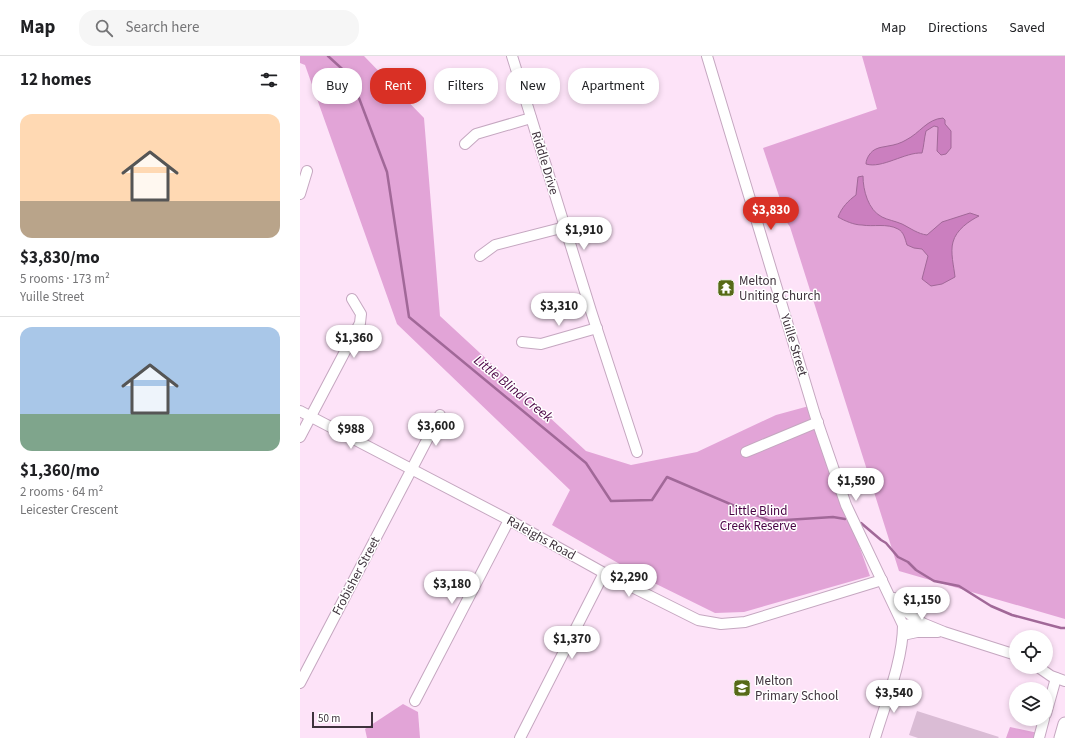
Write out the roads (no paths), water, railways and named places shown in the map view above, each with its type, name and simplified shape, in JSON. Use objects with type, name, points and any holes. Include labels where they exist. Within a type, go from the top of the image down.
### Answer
[{"type":"main road","points":[[1063,738],[1065,724]]},
{"type":"street","name":"Riddle Drive","points":[[512,56],[637,452]]},
{"type":"street","name":"Yuille Street","points":[[707,56],[818,422],[846,505],[890,596],[903,630]]},
{"type":"street","points":[[465,144],[476,134],[531,118]]},
{"type":"street","points":[[300,194],[307,171]]},
{"type":"street","points":[[480,256],[495,245],[565,227]]},
{"type":"street","points":[[300,437],[360,323],[361,314],[352,299]]},
{"type":"street","points":[[522,342],[541,344],[597,328]]},
{"type":"street","name":"Raleighs Road","points":[[300,411],[509,520],[604,573],[698,620],[721,624],[745,622],[882,580]]},
{"type":"street","name":"Frobisher Street","points":[[300,683],[440,415]]},
{"type":"street","points":[[746,452],[818,422]]},
{"type":"street","points":[[415,701],[509,520]]},
{"type":"street","points":[[520,738],[604,573]]},
{"type":"street","points":[[890,596],[896,600],[905,611],[922,623],[944,632],[1009,653]]},
{"type":"street","points":[[903,630],[922,623]]},
{"type":"street","points":[[903,630],[917,632],[944,632]]},
{"type":"street","points":[[874,738],[899,660],[903,630]]},
{"type":"street","points":[[1048,674],[1060,679],[1053,696]]},
{"type":"street","points":[[1039,738],[1042,726]]},
{"type":"waterway","name":"Little Blind Creek","points":[[328,56],[351,77],[387,172],[409,317],[586,463],[611,501],[652,500],[667,477],[770,521],[833,517],[845,519]]},
{"type":"waterway","name":"Little Blind Creek","points":[[861,523],[886,543],[898,557],[908,562],[916,570],[934,581],[959,586],[991,606],[1012,615],[1065,628]]},
{"type":"place","name":"Melton Uniting Church","points":[[726,288]]},
{"type":"place","name":"Melton Primary School","points":[[742,688]]},
{"type":"park label","name":"Little Blind Creek Reserve","points":[[758,518]]}]
